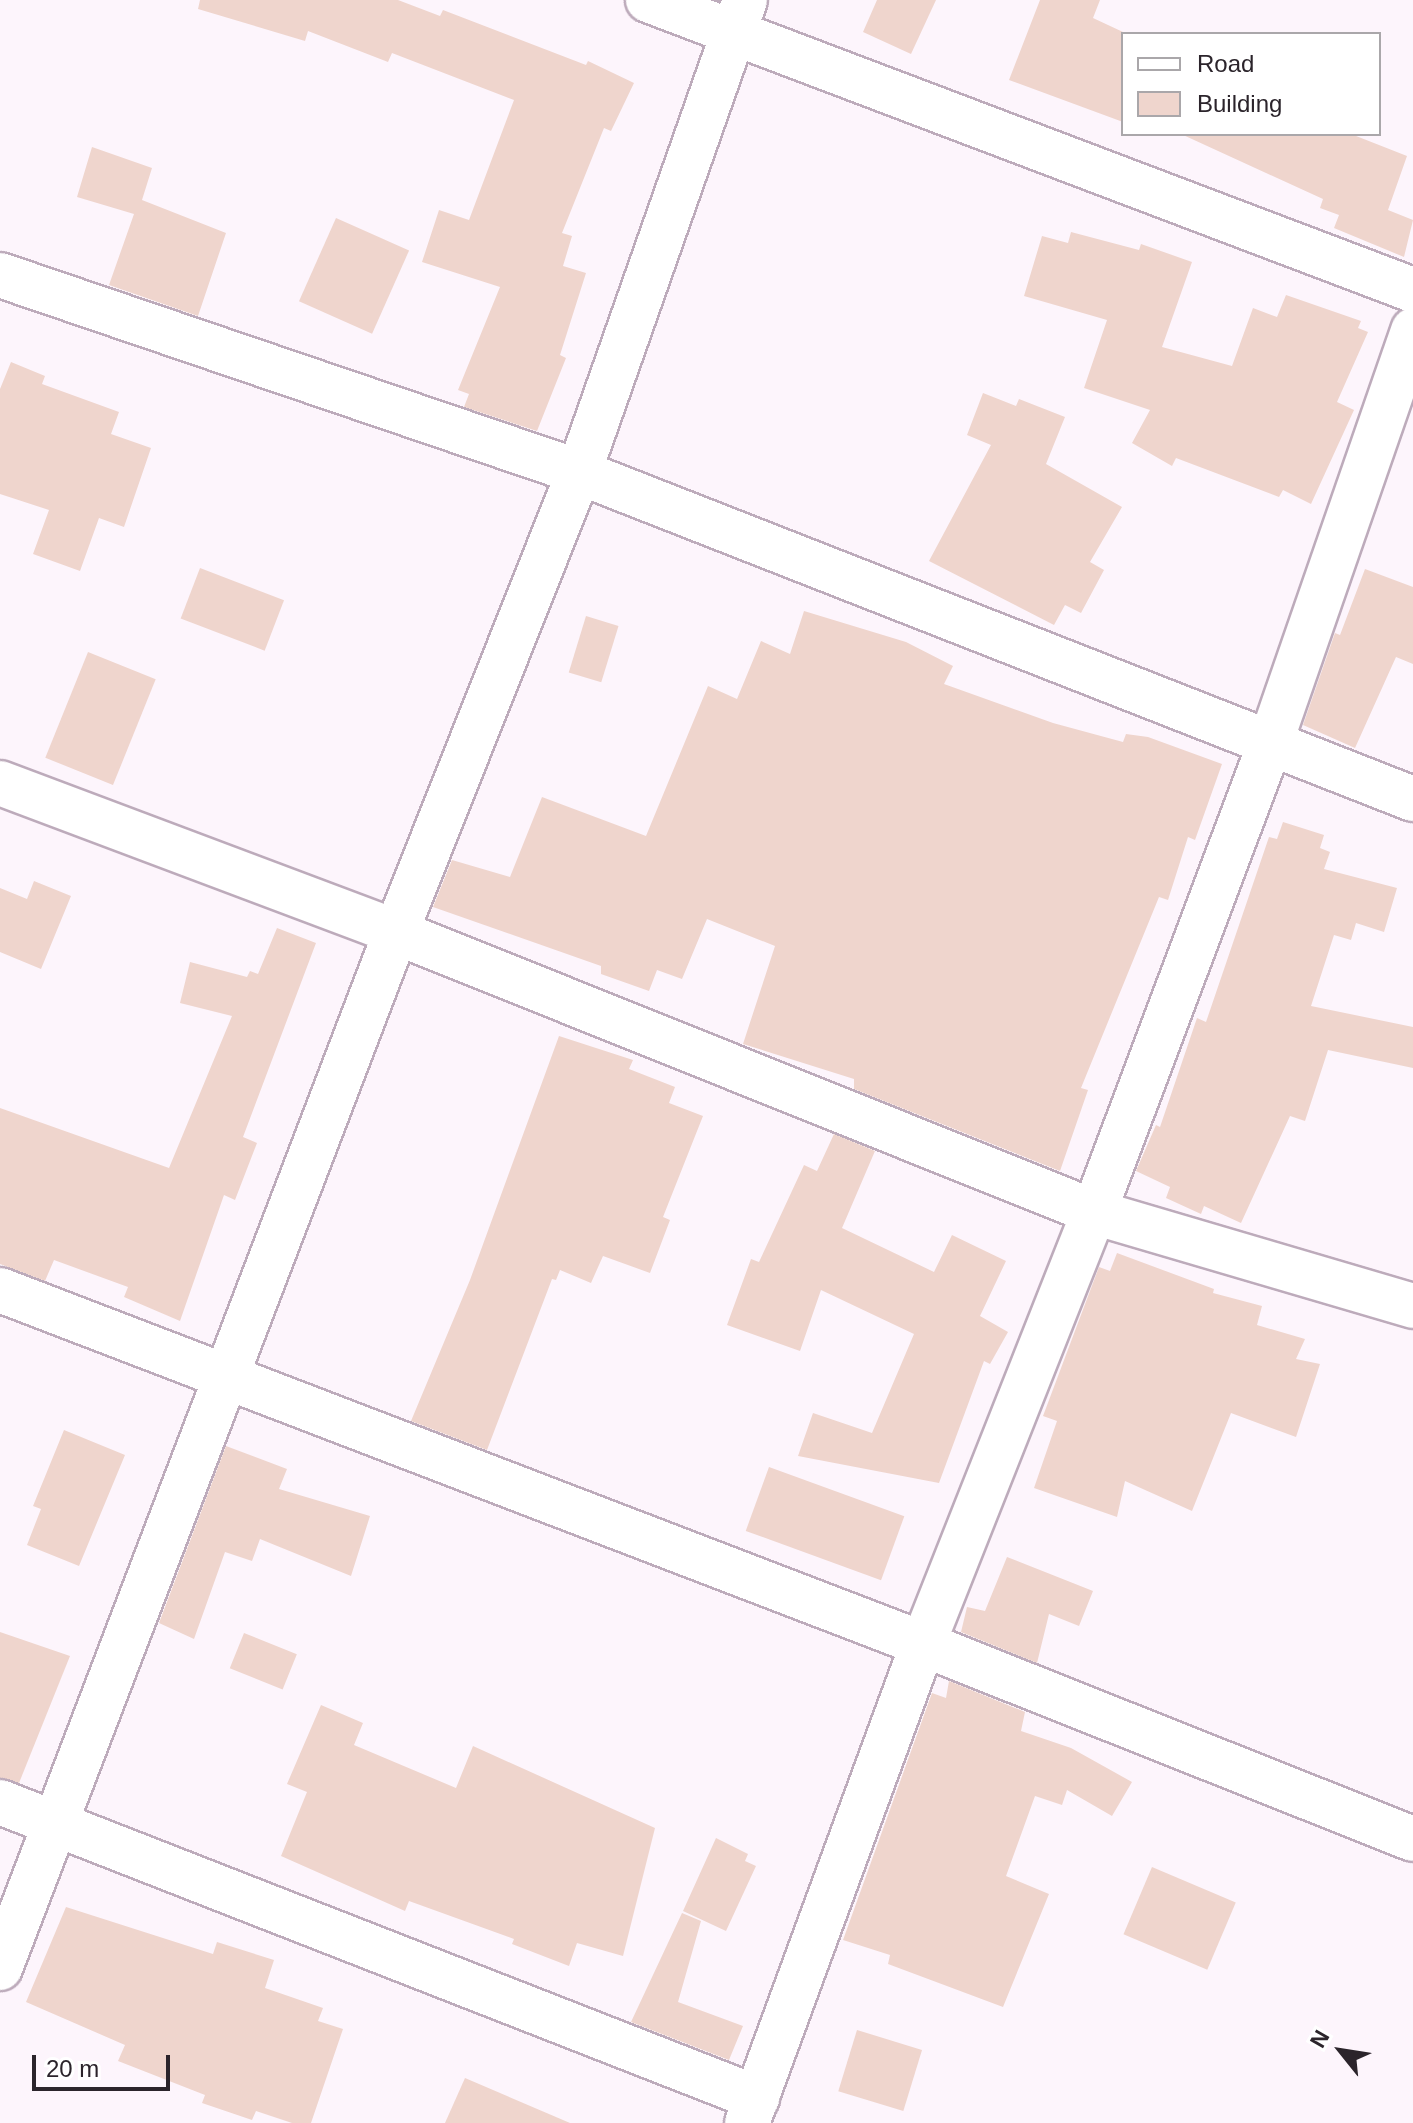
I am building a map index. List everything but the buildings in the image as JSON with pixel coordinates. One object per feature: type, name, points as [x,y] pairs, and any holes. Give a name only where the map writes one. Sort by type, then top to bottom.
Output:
[{"type":"street","points":[[648,0],[740,16],[1413,290]]},
{"type":"street","points":[[0,1968],[396,932],[579,472],[740,16]]},
{"type":"street","points":[[0,275],[579,472],[1413,799]]},
{"type":"street","points":[[0,1802],[752,2110],[923,1644],[1094,1212],[1271,741],[1413,330]]},
{"type":"street","points":[[0,783],[396,932],[1094,1212],[1413,1306]]},
{"type":"street","points":[[0,1290],[923,1644],[1413,1839]]}]
